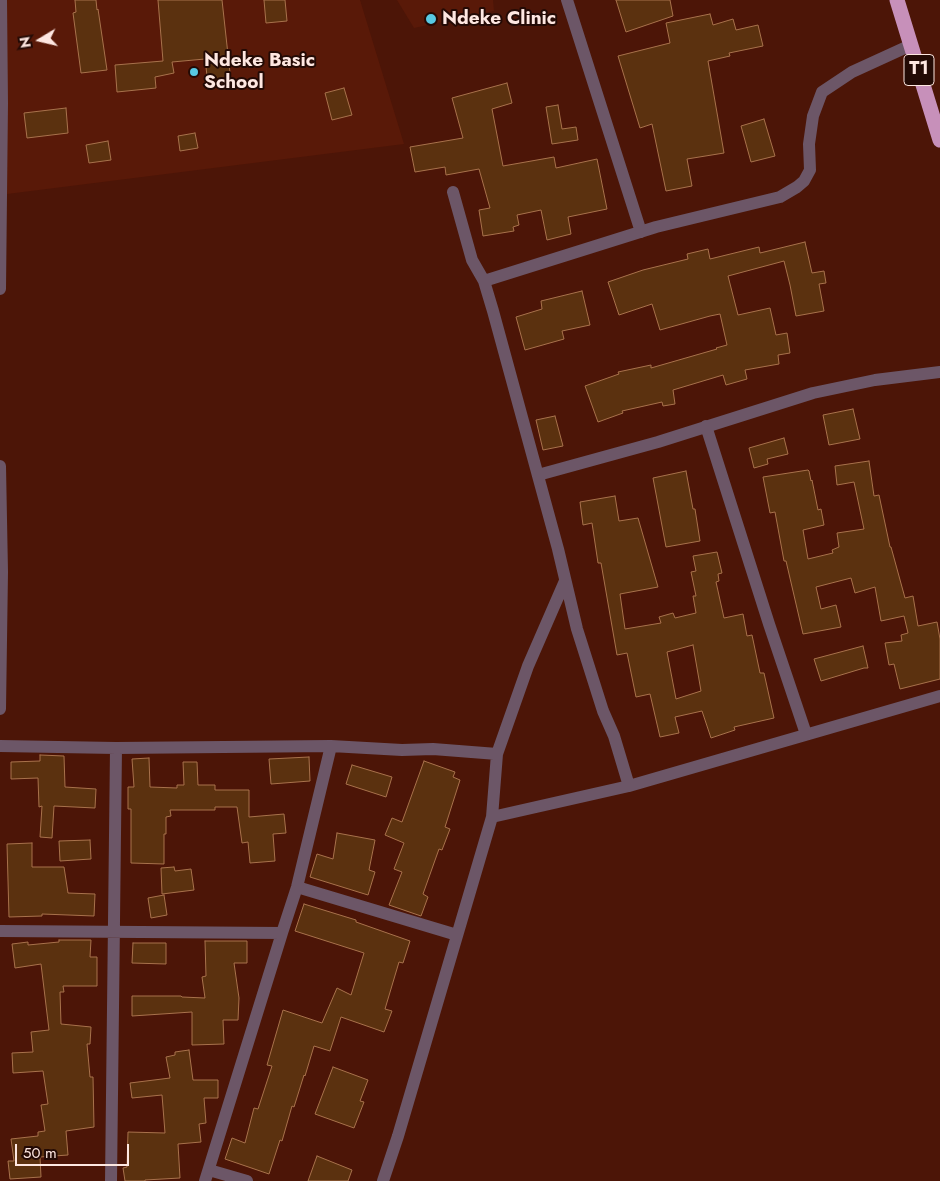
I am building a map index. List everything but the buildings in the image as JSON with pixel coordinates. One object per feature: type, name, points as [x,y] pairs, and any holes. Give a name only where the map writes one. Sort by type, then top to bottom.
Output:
[{"type":"highway","name":"T1","points":[[898,0],[940,140]]},
{"type":"street","points":[[0,289],[1,0]]},
{"type":"street","points":[[567,0],[641,232]]},
{"type":"street","points":[[484,281],[641,232],[780,196],[797,188],[804,182],[810,170],[809,144],[813,116],[822,92],[852,72],[911,44]]},
{"type":"street","points":[[453,192],[472,260],[484,281],[558,549],[580,638],[629,786]]},
{"type":"street","points":[[538,475],[658,442],[813,393],[875,380],[940,372]]},
{"type":"street","points":[[706,426],[806,734]]},
{"type":"street","points":[[0,466],[0,709]]},
{"type":"street","points":[[385,1180],[492,816],[497,754],[528,666],[565,581]]},
{"type":"street","points":[[492,816],[629,786],[940,696]]},
{"type":"street","points":[[0,746],[116,748],[331,746],[497,754]]},
{"type":"street","points":[[247,1181],[207,1176],[297,887],[331,746]]},
{"type":"street","points":[[112,1181],[116,748]]},
{"type":"street","points":[[297,887],[456,935]]},
{"type":"street","points":[[0,930],[282,934]]},
{"type":"shaded area","name":"Ndeke Basic School","points":[[6,0],[360,0],[404,144],[7,194]]},
{"type":"shaded area","name":"Ndeke Clinic","points":[[397,0],[493,0],[494,11],[414,28]]},
{"type":"place","name":"Ndeke Clinic","points":[[431,19]]},
{"type":"place","name":"Ndeke Basic School","points":[[194,72]]}]
